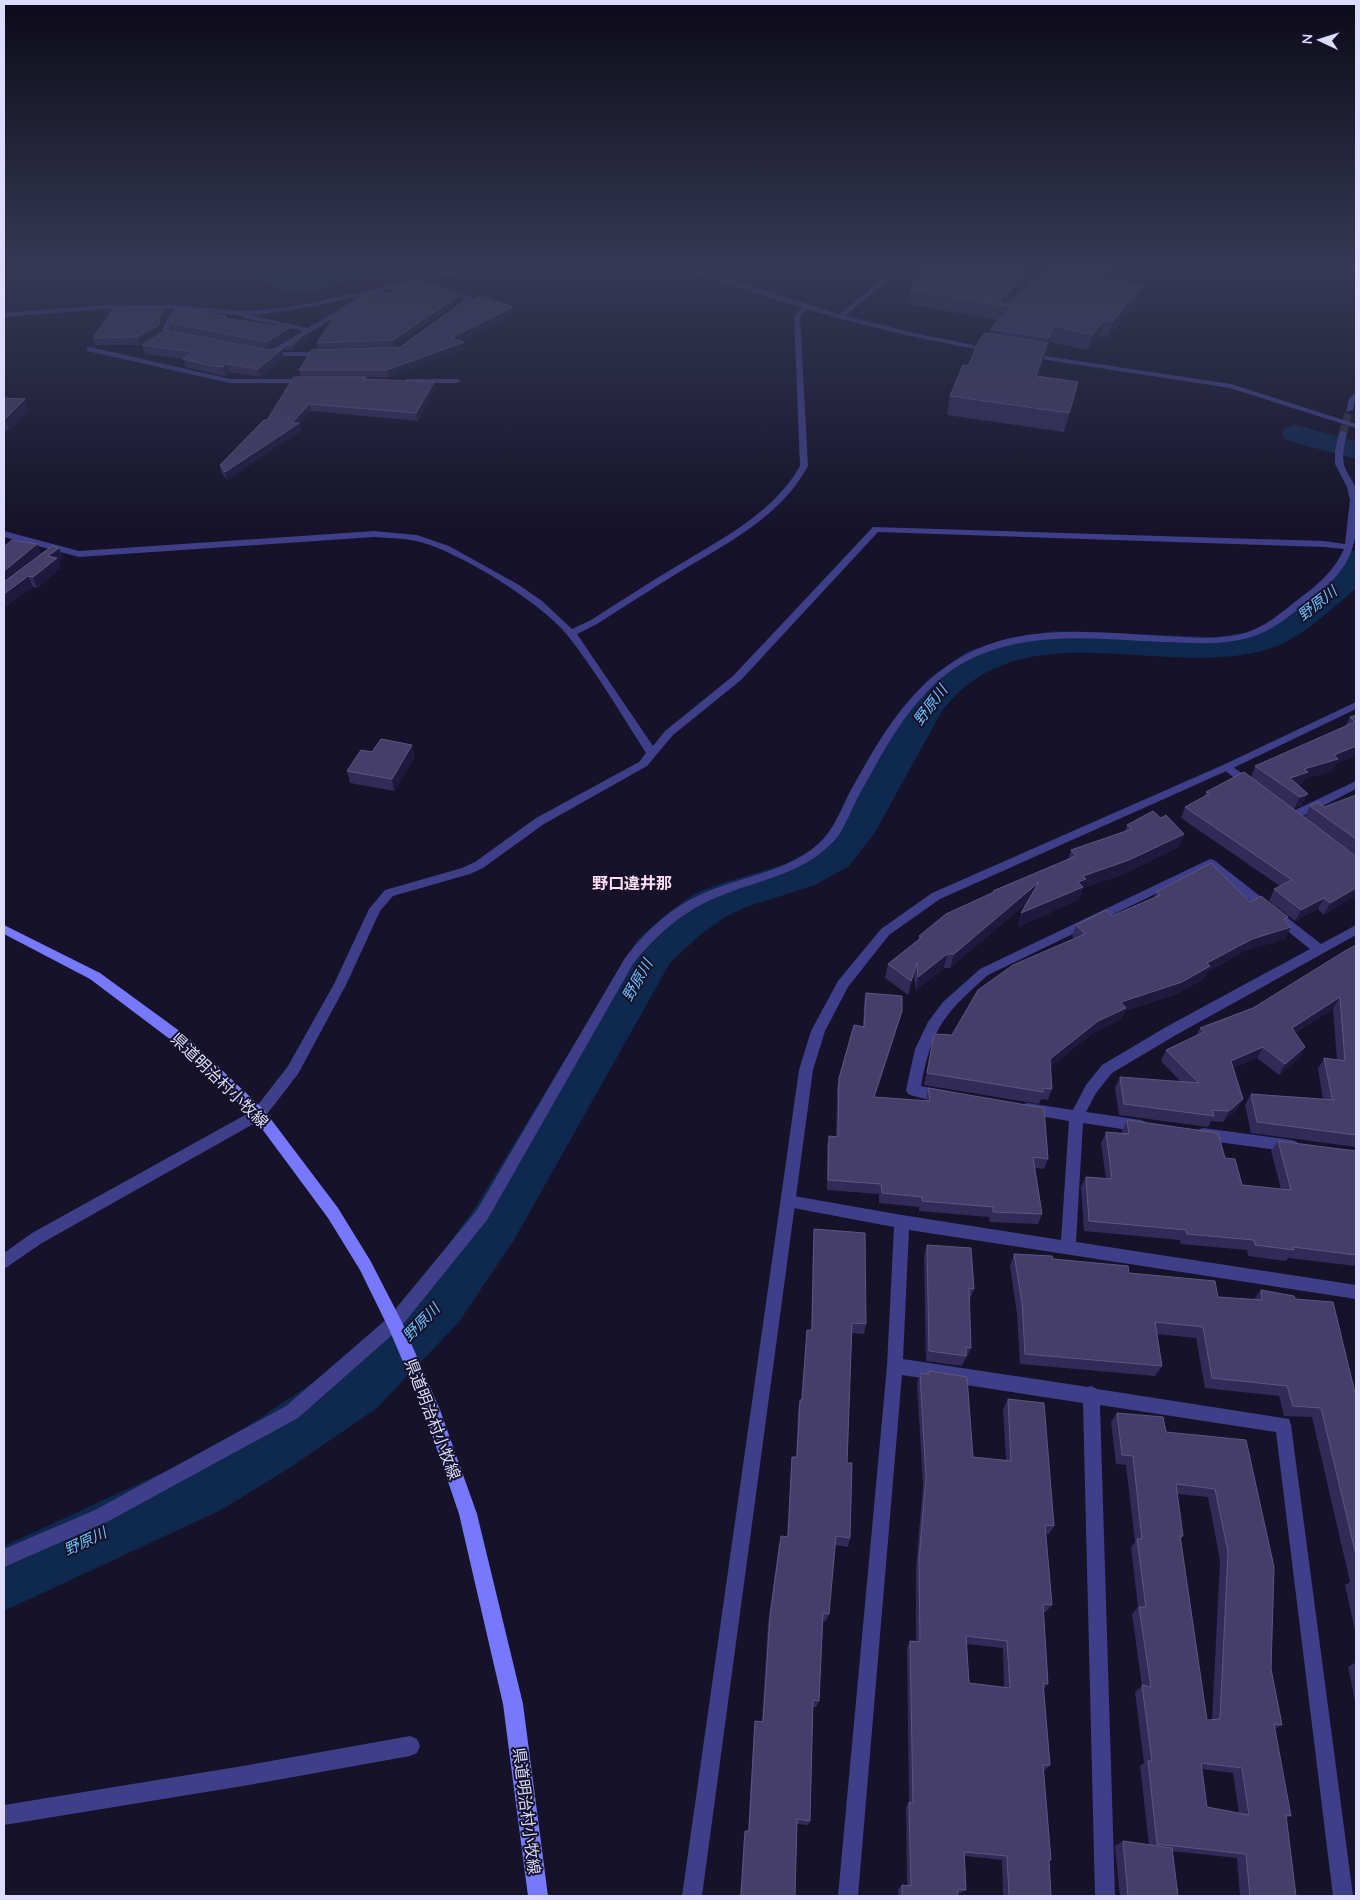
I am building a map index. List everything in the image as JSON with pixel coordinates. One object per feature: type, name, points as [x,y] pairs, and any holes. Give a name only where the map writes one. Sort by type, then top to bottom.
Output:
[{"type":"main road","name":"県道明治村小牧線","points":[[4,929],[95,976],[180,1039],[259,1114],[333,1213],[365,1265],[394,1324],[432,1410],[468,1514],[513,1704],[538,1896]]},
{"type":"street","points":[[116,355],[230,381],[317,381]]},
{"type":"street","points":[[127,357],[131,355]]},
{"type":"street","points":[[571,633],[594,622],[726,540],[774,503],[798,479],[804,466],[799,355]]},
{"type":"street","points":[[1027,355],[1231,386],[1277,399],[1356,426]]},
{"type":"street","points":[[403,381],[457,381]]},
{"type":"street","points":[[1349,410],[1356,396]]},
{"type":"street","points":[[4,1558],[101,1516],[292,1412],[394,1324],[482,1215],[629,961],[644,941],[663,923],[685,907],[716,892],[787,870],[815,854],[829,840],[904,711],[928,684],[949,667],[973,653],[993,645],[1041,636],[1066,635],[1198,640],[1229,639],[1250,635],[1269,627],[1320,589],[1338,571],[1349,547],[1354,496],[1339,464],[1343,433]]},
{"type":"street","points":[[4,1262],[36,1238],[259,1114],[293,1070],[340,985],[375,909],[389,893],[466,871],[479,865],[540,821],[643,764],[669,733],[737,678],[876,529],[1324,544],[1349,547]]},
{"type":"street","points":[[4,534],[12,535],[52,552],[79,554],[374,534],[417,538],[446,548],[516,587],[539,603],[571,633],[652,753]]},
{"type":"street","points":[[692,1896],[806,1070],[818,1031],[843,984],[884,932],[936,896],[1227,767],[1356,705]]},
{"type":"street","points":[[1227,767],[1264,795]]},
{"type":"street","points":[[1293,817],[1356,785]]},
{"type":"street","points":[[961,1098],[913,1090],[922,1048],[938,1016],[960,992],[984,972],[1210,862],[1320,950]]},
{"type":"street","points":[[1068,1246],[1076,1117],[1091,1089],[1106,1069],[1171,1031],[1356,930]]},
{"type":"street","points":[[1018,1108],[1153,1128]]},
{"type":"street","points":[[1192,1133],[1308,1149]]},
{"type":"street","points":[[788,1201],[902,1222],[1068,1246],[1356,1292]]},
{"type":"street","points":[[848,1896],[896,1366],[902,1222]]},
{"type":"street","points":[[896,1366],[1092,1394],[1283,1426],[1343,1896]]},
{"type":"street","points":[[1092,1394],[1105,1896]]},
{"type":"street","points":[[4,1815],[249,1775],[410,1746]]},
{"type":"building","points":[[189,355],[275,355],[258,369],[227,364],[223,367],[213,366],[183,359]]},
{"type":"building","points":[[309,355],[429,355],[387,370],[299,370]]},
{"type":"building","points":[[973,355],[1043,355],[1036,376],[1078,382],[1069,413],[950,396],[963,365],[968,366]]},
{"type":"building","points":[[294,377],[366,377],[362,379],[434,382],[416,413],[309,404],[292,423],[299,423],[225,472],[220,465],[264,420],[267,420]]},
{"type":"building","points":[[4,398],[25,399],[4,420]]},
{"type":"building","points":[[12,540],[37,544],[4,571],[4,547]]},
{"type":"building","points":[[52,546],[59,548],[48,556],[57,558],[33,577],[28,576],[4,594],[4,582]]},
{"type":"building","points":[[1356,715],[1356,746],[1334,755],[1338,759],[1304,769],[1308,772],[1290,778],[1308,794],[1300,797],[1255,766],[1355,722],[1350,717]]},
{"type":"building","points":[[381,739],[412,745],[392,779],[347,771],[361,750],[372,752]]},
{"type":"building","points":[[1244,772],[1356,856],[1356,888],[1330,903],[1324,898],[1301,910],[1274,889],[1292,880],[1185,807],[1209,794],[1206,792]]},
{"type":"building","points":[[1356,795],[1356,839],[1310,806],[1318,802],[1324,807]]},
{"type":"building","points":[[1153,811],[1161,818],[1166,815],[1184,834],[1129,860],[1083,876],[1086,879],[1078,882],[1083,887],[1021,913],[1039,882],[954,954],[947,954],[918,977],[917,963],[911,981],[888,964],[922,937],[919,936],[946,914],[993,891],[1076,856],[1071,850],[1132,829],[1127,825]]},
{"type":"building","points":[[1211,863],[1250,902],[1261,896],[1288,917],[1284,919],[1291,927],[1252,939],[1207,963],[1210,966],[1182,982],[1121,1002],[1126,1008],[1098,1021],[1050,1059],[1052,1089],[1043,1088],[1043,1092],[927,1073],[934,1034],[952,1035],[978,990],[1013,965],[1085,934],[1076,925],[1106,910],[1112,916],[1160,895],[1156,892]]},
{"type":"building","points":[[1356,945],[1356,1135],[1257,1122],[1251,1094],[1335,1100],[1332,1098],[1324,1058],[1345,1061],[1340,997],[1292,1028],[1305,1047],[1285,1064],[1263,1047],[1231,1061],[1243,1099],[1229,1111],[1212,1110],[1214,1116],[1124,1104],[1120,1077],[1199,1083],[1166,1050],[1204,1032],[1200,1028],[1253,1008]]},
{"type":"building","points":[[866,993],[902,996],[902,1011],[874,1097],[930,1101],[928,1088],[1044,1108],[1048,1159],[1033,1157],[1042,1214],[993,1212],[993,1207],[922,1201],[922,1197],[882,1193],[881,1184],[828,1180],[829,1136],[838,1137],[839,1078],[854,1025],[864,1027]]},
{"type":"building","points":[[1127,1120],[1218,1133],[1225,1158],[1235,1159],[1242,1185],[1291,1190],[1278,1141],[1356,1151],[1356,1255],[1293,1247],[1294,1250],[1255,1245],[1254,1240],[1187,1234],[1186,1230],[1089,1221],[1086,1177],[1112,1179],[1106,1132],[1129,1134]]},
{"type":"building","points":[[814,1229],[865,1233],[866,1324],[852,1323],[847,1463],[852,1463],[850,1538],[836,1536],[829,1614],[823,1613],[819,1701],[813,1700],[810,1821],[797,1819],[795,1896],[741,1896],[745,1831],[749,1831],[755,1721],[763,1722],[770,1616],[781,1536],[788,1537],[792,1457],[797,1457],[807,1330],[812,1330]]},
{"type":"building","points":[[927,1245],[971,1248],[974,1289],[969,1288],[971,1348],[966,1347],[966,1356],[929,1351]]},
{"type":"building","points":[[1014,1254],[1052,1256],[1053,1259],[1128,1266],[1129,1273],[1215,1281],[1218,1297],[1262,1300],[1261,1290],[1294,1296],[1295,1299],[1333,1302],[1356,1397],[1356,1555],[1321,1408],[1293,1406],[1287,1386],[1212,1378],[1203,1327],[1155,1322],[1162,1366],[1025,1354],[1022,1303]]},
{"type":"building","points":[[929,1371],[967,1377],[973,1457],[1011,1461],[1008,1399],[1044,1403],[1054,1526],[1045,1525],[1052,1605],[1043,1604],[1048,1684],[1043,1683],[1050,1765],[1043,1765],[1051,1860],[1049,1860],[1051,1896],[1009,1896],[1007,1856],[964,1852],[966,1890],[958,1889],[958,1896],[902,1896],[902,1885],[911,1886],[909,1802],[913,1803],[910,1641],[920,1642],[919,1560],[926,1477],[920,1373],[929,1374]],"holes":[[[966,1636],[1007,1641],[1010,1688],[969,1683]]]},
{"type":"building","points":[[1117,1413],[1163,1417],[1166,1432],[1246,1440],[1274,1567],[1271,1669],[1282,1725],[1274,1724],[1291,1816],[1286,1815],[1296,1896],[1250,1896],[1246,1854],[1157,1844],[1148,1761],[1152,1761],[1142,1685],[1151,1687],[1139,1607],[1146,1607],[1137,1539],[1142,1539],[1133,1456],[1122,1455]],"holes":[[[1176,1484],[1215,1489],[1228,1552],[1220,1719],[1207,1720],[1180,1536],[1183,1536]],[[1201,1763],[1242,1768],[1249,1815],[1207,1807]]]},
{"type":"building","points":[[1123,1841],[1172,1848],[1178,1896],[1128,1896]]},
{"type":"waterway","name":"野原川","points":[[1295,434],[1356,450]]},
{"type":"waterway","name":"野原川","points":[[4,1579],[199,1488],[270,1446],[356,1388],[439,1304],[495,1223],[654,951],[684,923],[718,901],[800,875],[814,869],[834,856],[853,834],[925,707],[940,688],[981,659],[1026,646],[1056,642],[1214,648],[1258,641],[1279,632],[1349,578],[1356,560]]},
{"type":"tunnel","points":[[1343,433],[1349,410]]},
{"type":"district","name":"野口違井那","points":[[632,883]]}]
